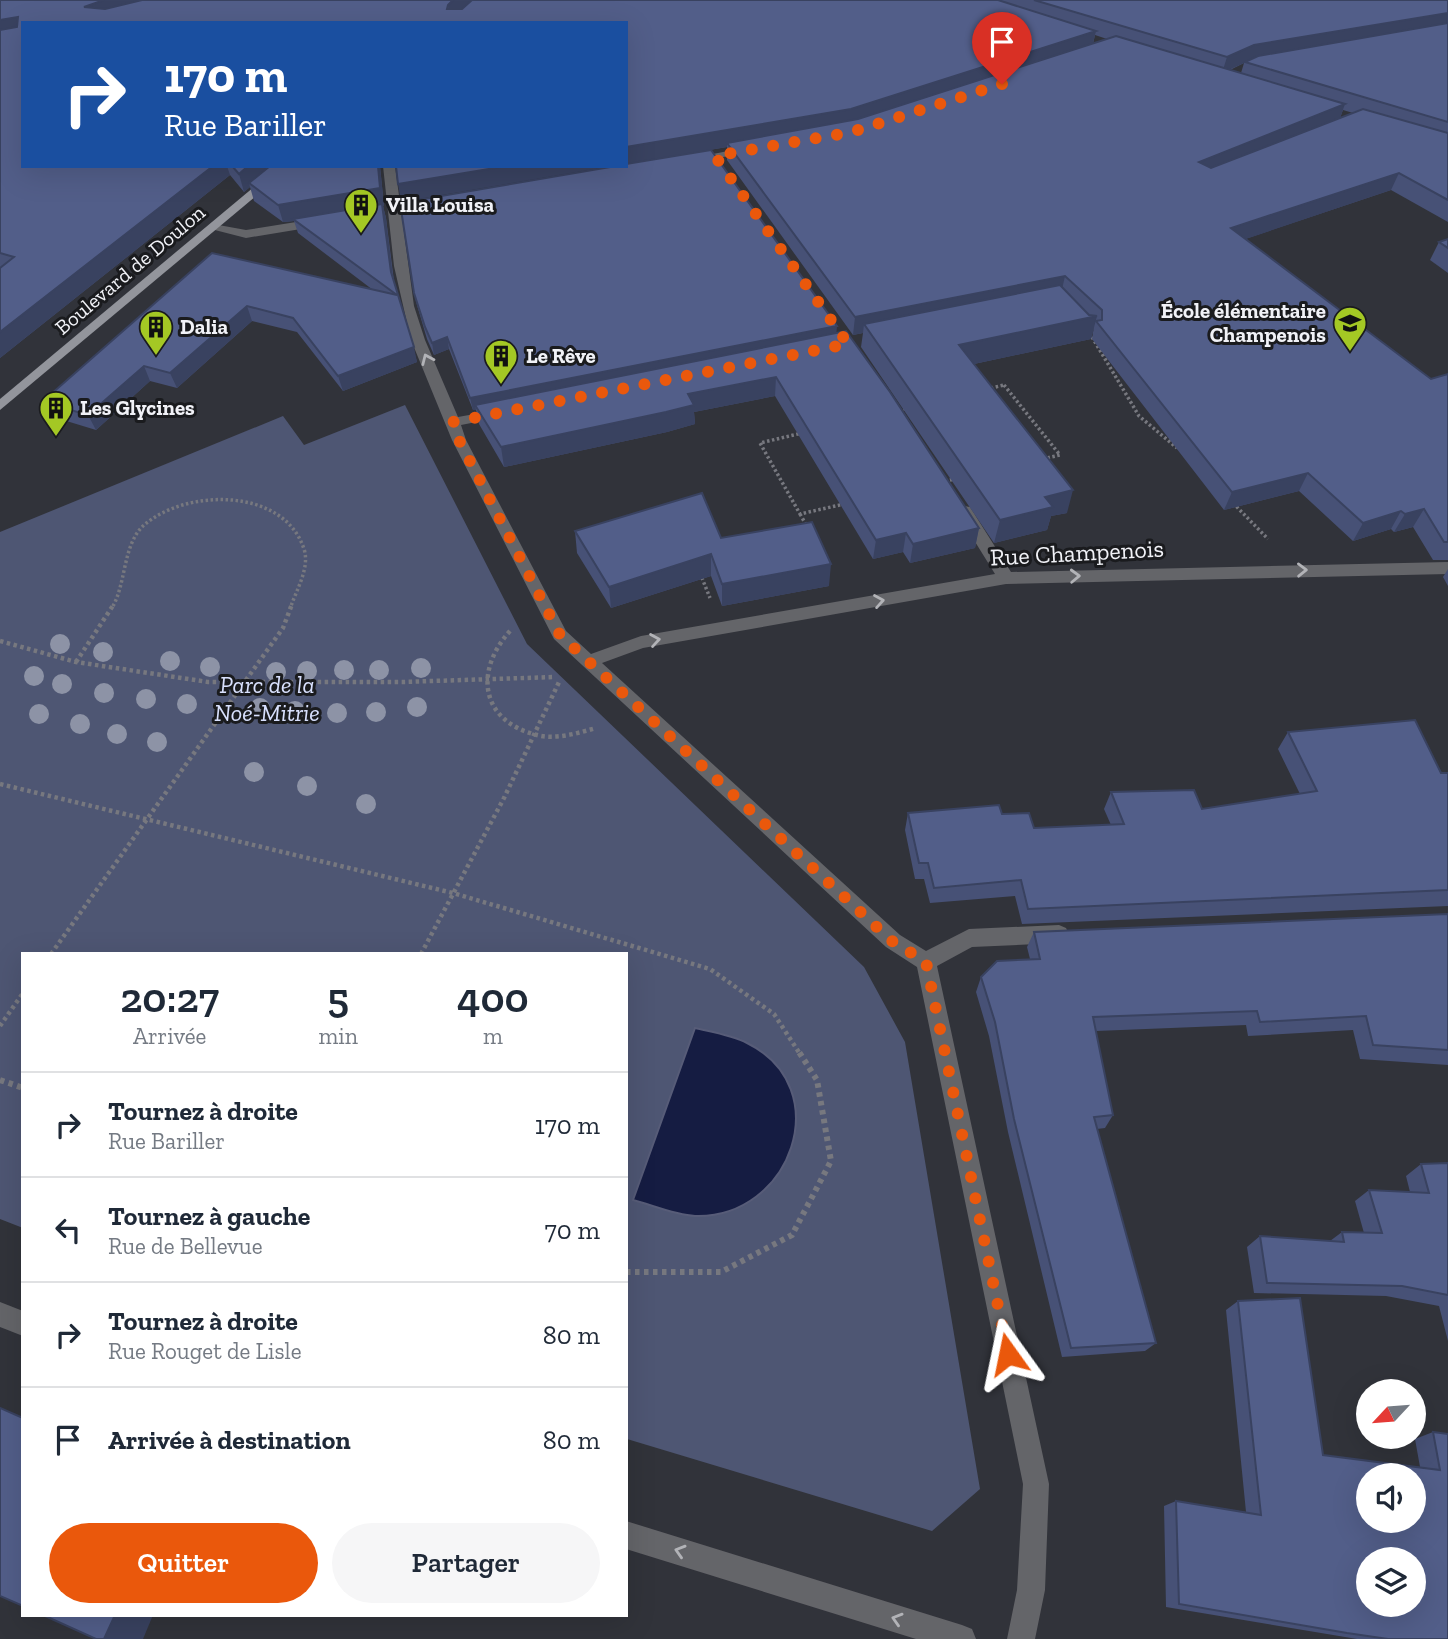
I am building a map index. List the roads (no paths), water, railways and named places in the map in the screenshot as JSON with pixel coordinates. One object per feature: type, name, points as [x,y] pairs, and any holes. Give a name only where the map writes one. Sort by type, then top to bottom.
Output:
[{"type":"main road","name":"Boulevard de Doulon","points":[[0,406],[284,168]]},
{"type":"street","points":[[675,162],[719,161],[770,146]]},
{"type":"street","points":[[388,168],[412,322],[459,440],[560,635],[892,941],[926,962],[1036,1484],[1031,1590],[1021,1639]]},
{"type":"street","points":[[213,228],[259,233],[340,219]]},
{"type":"street","points":[[453,422],[522,409]]},
{"type":"street","points":[[952,492],[1006,578]]},
{"type":"street","name":"Rue Champenois","points":[[590,660],[641,642],[1006,578],[1448,568]]},
{"type":"street","points":[[926,962],[969,938],[1079,933]]},
{"type":"street","points":[[0,1314],[21,1323]]},
{"type":"street","points":[[628,1536],[962,1639]]},
{"type":"place","name":"Villa Louisa","points":[[361,235]]},
{"type":"place","name":"École élémentaire Champenois","points":[[1350,353]]},
{"type":"place","name":"Dalia","points":[[156,357]]},
{"type":"place","name":"Le Rêve","points":[[501,386]]},
{"type":"place","name":"Les Glycines","points":[[56,438]]},
{"type":"park label","name":"Parc de la Noé-Mitrie","points":[[267,699]]}]
